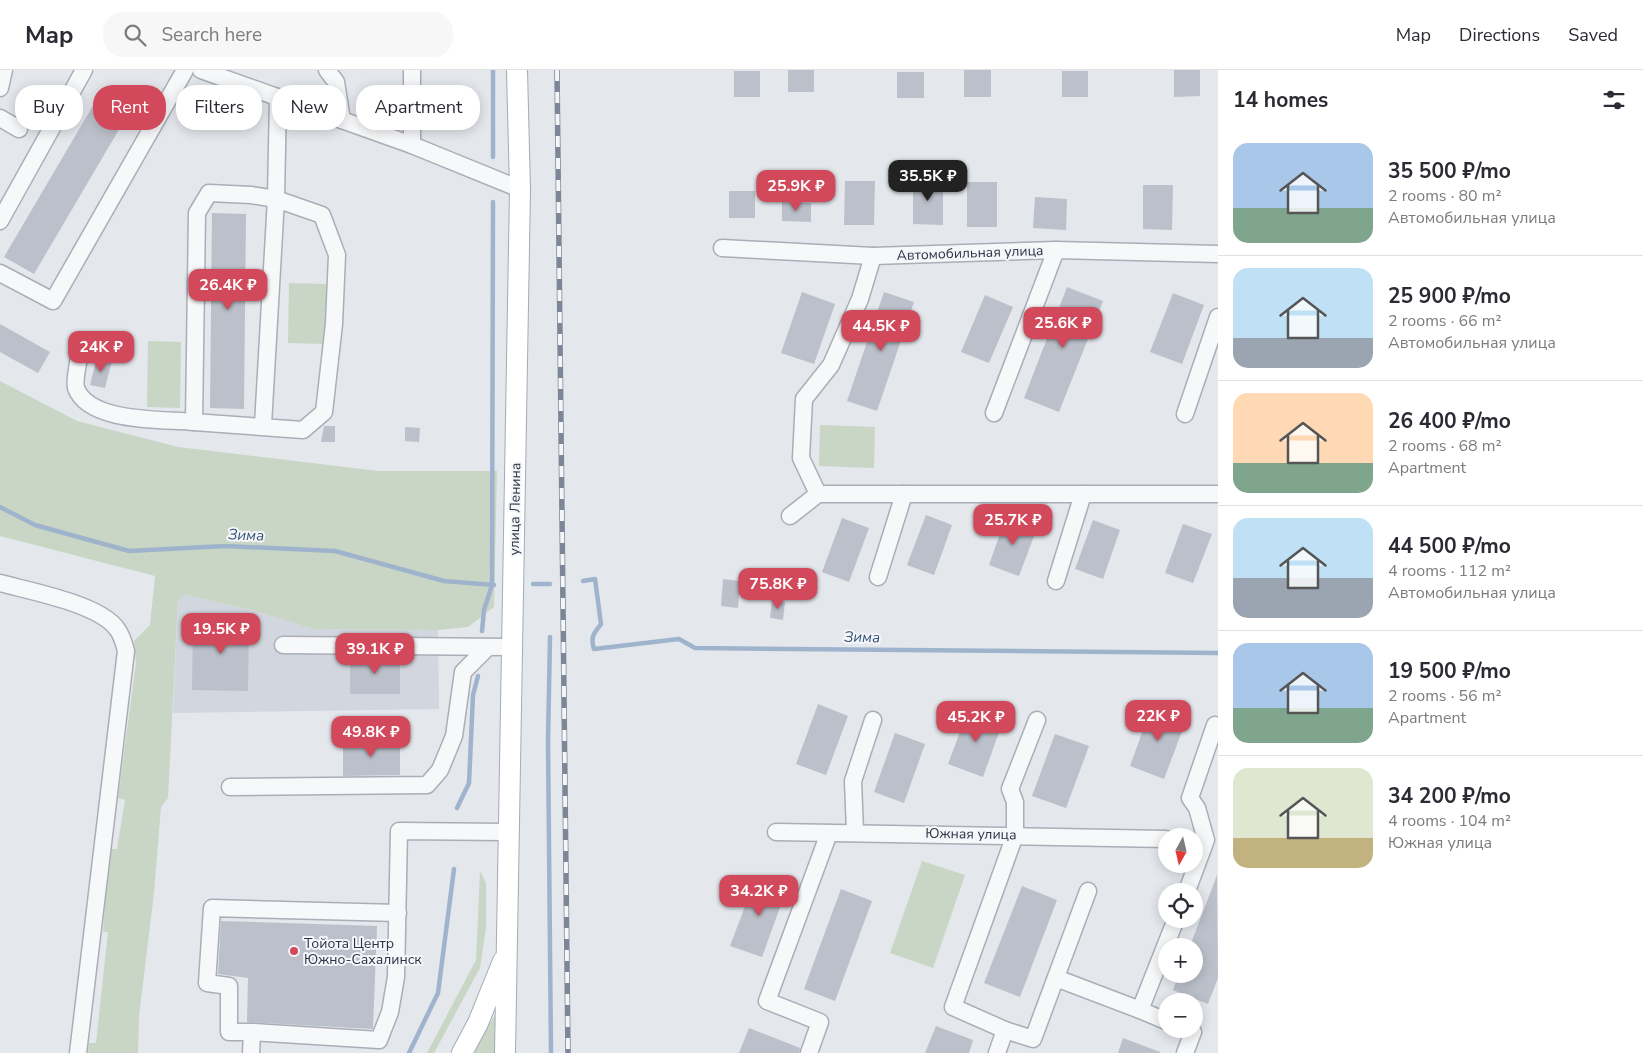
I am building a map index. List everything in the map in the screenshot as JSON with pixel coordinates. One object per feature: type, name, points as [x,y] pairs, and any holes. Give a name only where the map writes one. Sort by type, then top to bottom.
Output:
[{"type":"main road","name":"улица Ленина","points":[[505,1053],[509,948],[507,832],[513,647],[520,189],[518,70]]},
{"type":"main road","name":"улица Ленина","points":[[462,1053],[478,1024],[509,948]]},
{"type":"street","points":[[0,88],[4,70]]},
{"type":"street","points":[[0,221],[84,70]]},
{"type":"street","points":[[0,273],[53,301],[185,70]]},
{"type":"street","points":[[201,70],[272,95]]},
{"type":"street","points":[[327,70],[336,85]]},
{"type":"street","points":[[412,70],[412,146]]},
{"type":"street","points":[[0,118],[15,127]]},
{"type":"street","points":[[346,121],[520,189]]},
{"type":"street","points":[[263,425],[276,199],[277,130]]},
{"type":"street","points":[[79,357],[76,387],[86,404],[105,413],[194,422],[263,425],[303,430],[324,412],[334,324],[336,255],[322,216],[276,199],[251,194],[209,193],[197,213],[194,422]]},
{"type":"street","name":"Автомобильная улица","points":[[722,248],[873,256],[1056,250],[1218,254]]},
{"type":"street","points":[[994,413],[1056,250]]},
{"type":"street","points":[[818,494],[801,458],[804,399],[831,365],[860,299],[873,256]]},
{"type":"street","points":[[1184,414],[1218,317]]},
{"type":"street","points":[[790,516],[818,494],[1218,494]]},
{"type":"street","points":[[878,577],[904,494]]},
{"type":"street","points":[[1056,581],[1082,494]]},
{"type":"street","points":[[0,583],[75,603],[108,620],[117,628],[126,651],[78,1053]]},
{"type":"street","points":[[283,646],[513,647]]},
{"type":"street","points":[[230,787],[427,784],[440,770],[454,736],[463,672],[488,646]]},
{"type":"street","points":[[855,832],[853,781],[873,720]]},
{"type":"street","points":[[1037,720],[1010,789],[1015,802],[1016,835],[953,1006],[1005,1030],[1033,1039],[1088,891]]},
{"type":"street","points":[[1189,883],[1206,840],[1197,808],[1190,798],[1215,725]]},
{"type":"street","points":[[398,913],[212,908],[208,983],[229,986],[229,1032],[379,1040],[390,1012],[396,977],[398,913],[399,831],[507,832]]},
{"type":"street","name":"Южная улица","points":[[776,832],[1158,839]]},
{"type":"street","points":[[809,1053],[820,1022],[767,1001],[829,833]]},
{"type":"street","points":[[1140,1010],[1172,928]]},
{"type":"street","points":[[1056,978],[1158,1018]]},
{"type":"street","points":[[997,1053],[1005,1030]]},
{"type":"street","points":[[251,1053],[252,1032]]},
{"type":"street","points":[[1185,1053],[1191,1038]]},
{"type":"shaded area","points":[[185,595],[252,610],[313,629],[438,630],[439,709],[173,713],[178,601]]},
{"type":"green space","points":[[289,283],[326,284],[325,344],[288,343]]},
{"type":"green space","points":[[148,341],[181,342],[180,408],[147,407]]},
{"type":"green space","points":[[0,381],[77,421],[178,447],[378,471],[497,471],[494,607],[468,627],[438,630],[313,629],[252,610],[185,595],[178,601],[168,798],[161,807],[154,893],[139,1016],[138,1053],[88,1053],[89,1043],[96,1043],[108,932],[103,932],[109,849],[117,849],[125,800],[118,798],[136,663],[134,641],[150,625],[155,576],[0,536]]},
{"type":"green space","points":[[820,425],[875,427],[874,468],[819,466]]},
{"type":"green space","points":[[922,861],[965,875],[933,968],[890,953]]},
{"type":"green space","points":[[480,871],[486,883],[486,928],[480,968],[434,1053],[427,1053],[476,960]]},
{"type":"green space","points":[[496,1013],[499,1015],[496,1053],[472,1053]]},
{"type":"building","points":[[788,70],[814,70],[814,92],[788,92]]},
{"type":"building","points":[[964,70],[991,70],[991,97],[964,97]]},
{"type":"building","points":[[1174,70],[1200,70],[1200,96],[1174,97]]},
{"type":"building","points":[[734,71],[760,71],[760,97],[734,97]]},
{"type":"building","points":[[1062,71],[1088,71],[1088,97],[1062,97]]},
{"type":"building","points":[[897,72],[924,72],[924,98],[897,98]]},
{"type":"building","points":[[93,106],[93,130],[119,130],[34,274],[4,257],[79,130],[83,130],[83,123]]},
{"type":"building","points":[[913,180],[943,180],[943,225],[913,224]]},
{"type":"building","points":[[845,181],[875,181],[874,225],[844,225]]},
{"type":"building","points":[[967,182],[997,182],[997,227],[967,227]]},
{"type":"building","points":[[1143,185],[1173,185],[1172,230],[1143,229]]},
{"type":"building","points":[[729,191],[755,191],[755,218],[729,218]]},
{"type":"building","points":[[1035,197],[1067,199],[1066,230],[1033,228]]},
{"type":"building","points":[[782,202],[811,203],[811,222],[782,221]]},
{"type":"building","points":[[212,213],[246,214],[244,409],[210,408]]},
{"type":"building","points":[[1067,287],[1103,301],[1059,412],[1024,398]]},
{"type":"building","points":[[802,292],[835,304],[814,364],[781,353]]},
{"type":"building","points":[[884,292],[914,302],[877,411],[847,401]]},
{"type":"building","points":[[1173,293],[1204,305],[1182,364],[1150,352]]},
{"type":"building","points":[[985,295],[1013,307],[989,363],[961,352]]},
{"type":"building","points":[[0,324],[50,352],[38,373],[0,352]]},
{"type":"building","points":[[97,357],[112,361],[105,388],[90,385]]},
{"type":"building","points":[[324,426],[335,426],[335,442],[321,442]]},
{"type":"building","points":[[405,427],[420,428],[419,442],[405,441]]},
{"type":"building","points":[[926,515],[952,525],[934,575],[907,565]]},
{"type":"building","points":[[1006,517],[1037,528],[1019,576],[989,565]]},
{"type":"building","points":[[842,518],[869,528],[849,582],[822,572]]},
{"type":"building","points":[[1093,520],[1120,530],[1103,579],[1075,569]]},
{"type":"building","points":[[1183,524],[1212,534],[1193,583],[1165,573]]},
{"type":"building","points":[[723,579],[740,581],[738,608],[721,606]]},
{"type":"building","points":[[772,600],[785,602],[783,620],[770,618]]},
{"type":"building","points":[[193,619],[249,620],[248,691],[192,690]]},
{"type":"building","points":[[350,657],[400,657],[400,694],[350,694]]},
{"type":"building","points":[[818,704],[848,716],[826,775],[796,764]]},
{"type":"building","points":[[1152,705],[1187,718],[1164,779],[1130,766]]},
{"type":"building","points":[[969,708],[1003,721],[983,777],[948,764]]},
{"type":"building","points":[[895,733],[925,744],[904,803],[874,792]]},
{"type":"building","points":[[1055,734],[1089,746],[1066,808],[1032,796]]},
{"type":"building","points":[[343,741],[400,742],[400,775],[343,776]]},
{"type":"building","points":[[1217,875],[1218,978],[1208,1004],[1203,1002],[1203,993],[1180,993],[1173,990],[1176,983],[1203,983],[1203,938],[1193,938],[1197,928],[1203,928],[1203,912]]},
{"type":"building","points":[[756,877],[787,888],[762,957],[730,946]]},
{"type":"building","points":[[1022,886],[1057,900],[1020,997],[984,983]]},
{"type":"building","points":[[841,889],[872,901],[835,1001],[804,989]]},
{"type":"building","name":"Тойота Центр Южно-Сахалинск","points":[[221,921],[377,926],[373,1029],[247,1022],[248,978],[218,974]]},
{"type":"building","points":[[936,1026],[973,1040],[969,1053],[925,1053]]},
{"type":"building","points":[[749,1028],[800,1048],[799,1053],[739,1053]]},
{"type":"building","points":[[1123,1038],[1160,1052],[1160,1053],[1118,1053]]},
{"type":"waterway","points":[[493,70],[493,157]]},
{"type":"waterway","points":[[482,631],[484,610],[492,585],[493,202]]},
{"type":"waterway","name":"Зима","points":[[0,507],[35,525],[129,551],[225,546],[335,551],[444,581],[494,585]]},
{"type":"waterway","name":"Зима","points":[[583,581],[595,579],[601,624],[593,635],[594,649],[679,639],[695,648],[1218,653]]},
{"type":"waterway","name":"Зима","points":[[533,584],[550,584]]},
{"type":"waterway","points":[[550,637],[548,741],[551,1053]]},
{"type":"waterway","points":[[457,808],[469,783],[473,695],[478,676]]},
{"type":"waterway","points":[[409,1053],[438,993],[454,869]]},
{"type":"railway","points":[[557,70],[568,1053]]},
{"type":"place","name":"Тойота Центр Южно-Сахалинск","points":[[294,951]]}]
